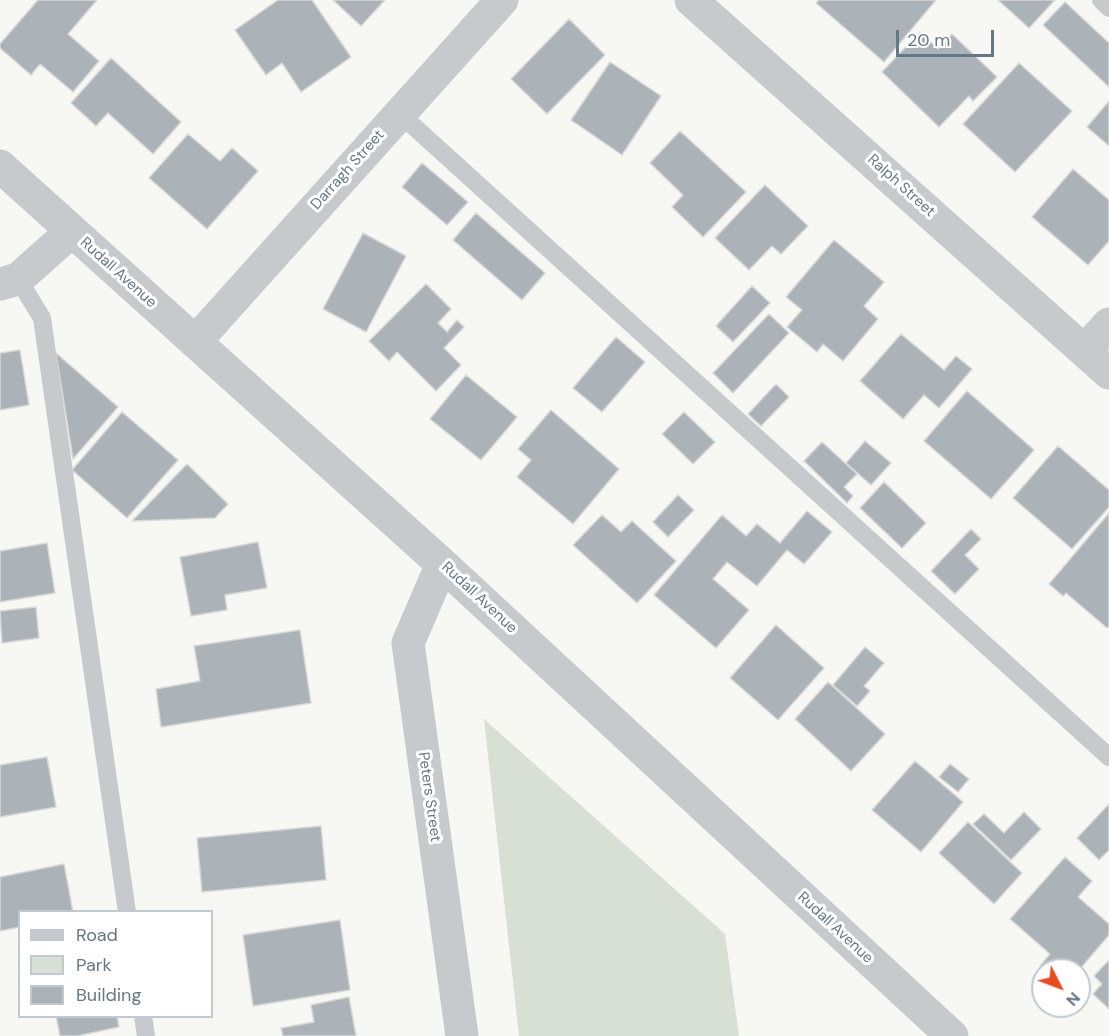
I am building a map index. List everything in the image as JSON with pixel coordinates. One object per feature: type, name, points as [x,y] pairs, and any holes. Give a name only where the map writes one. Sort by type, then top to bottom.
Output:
[{"type":"street","name":"Darragh Street","points":[[195,342],[502,0]]},
{"type":"street","name":"Ralph Street","points":[[691,0],[1109,373]]},
{"type":"street","name":"Rudall Avenue","points":[[0,166],[442,564],[952,1036]]},
{"type":"street","points":[[9,282],[72,231]]},
{"type":"street","points":[[1085,350],[1109,324]]},
{"type":"street","name":"Peters Street","points":[[442,564],[408,643],[462,1036]]},
{"type":"lane","points":[[1101,0],[1109,8]]},
{"type":"lane","points":[[399,113],[1109,757]]},
{"type":"lane","points":[[9,282],[42,318],[127,910]]},
{"type":"lane","points":[[144,1018],[147,1036]]},
{"type":"green space","points":[[484,719],[725,934],[739,1036],[519,1036]]},
{"type":"building","points":[[38,0],[97,0],[68,34],[99,61],[73,92],[40,64],[31,75],[0,48],[0,44]]},
{"type":"building","points":[[278,0],[312,0],[351,57],[301,92],[282,63],[266,75],[235,30]]},
{"type":"building","points":[[333,0],[385,0],[361,26]]},
{"type":"building","points":[[819,0],[936,0],[884,62],[816,3]]},
{"type":"building","points":[[998,0],[1055,0],[1029,28]]},
{"type":"building","points":[[1065,2],[1109,43],[1109,87],[1043,25]]},
{"type":"building","points":[[569,19],[605,55],[547,114],[511,79]]},
{"type":"building","points":[[920,32],[938,49],[952,34],[997,77],[973,101],[969,96],[939,127],[882,72]]},
{"type":"building","points":[[111,58],[181,122],[153,154],[108,113],[96,126],[71,103]]},
{"type":"building","points":[[610,62],[661,96],[622,155],[571,120]]},
{"type":"building","points":[[1019,63],[1072,111],[1015,172],[963,124]]},
{"type":"building","points":[[1109,101],[1109,146],[1087,127]]},
{"type":"building","points":[[680,131],[746,192],[703,237],[672,207],[683,195],[650,163]]},
{"type":"building","points":[[188,134],[220,161],[232,148],[258,171],[207,229],[149,178]]},
{"type":"building","points":[[422,163],[468,202],[447,225],[402,187]]},
{"type":"building","points":[[1073,169],[1109,200],[1109,241],[1088,265],[1032,217]]},
{"type":"building","points":[[765,185],[808,226],[781,254],[772,246],[749,270],[715,238]]},
{"type":"building","points":[[476,213],[545,273],[522,300],[453,240]]},
{"type":"building","points":[[363,233],[406,256],[366,332],[323,309]]},
{"type":"building","points":[[834,240],[884,282],[864,306],[878,319],[843,361],[823,344],[817,352],[787,327],[802,310],[786,297]]},
{"type":"building","points":[[426,284],[451,309],[438,323],[447,332],[457,320],[464,327],[444,348],[461,365],[436,391],[397,352],[389,361],[369,341]]},
{"type":"building","points":[[752,286],[770,303],[733,342],[716,326]]},
{"type":"building","points":[[769,314],[789,333],[733,393],[713,373]]},
{"type":"building","points":[[901,334],[944,370],[956,356],[972,369],[939,408],[924,395],[903,419],[860,381]]},
{"type":"building","points":[[616,337],[645,362],[602,412],[573,388]]},
{"type":"building","points":[[20,350],[29,405],[0,410],[0,353]]},
{"type":"building","points":[[56,353],[118,407],[73,459]]},
{"type":"building","points":[[466,375],[517,417],[481,460],[430,419]]},
{"type":"building","points":[[776,384],[789,397],[761,426],[748,414]]},
{"type":"building","points":[[967,391],[1034,450],[991,499],[924,441]]},
{"type":"building","points":[[551,410],[619,469],[573,524],[517,477],[531,460],[518,449]]},
{"type":"building","points":[[122,412],[178,460],[127,518],[72,470]]},
{"type":"building","points":[[684,412],[715,442],[693,464],[662,434]]},
{"type":"building","points":[[865,441],[891,463],[871,485],[846,463]]},
{"type":"building","points":[[822,442],[857,474],[844,487],[853,496],[847,503],[804,461]]},
{"type":"building","points":[[1058,446],[1109,490],[1109,507],[1072,549],[1013,498]]},
{"type":"building","points":[[187,464],[228,504],[215,518],[132,521]]},
{"type":"building","points":[[884,482],[926,523],[902,548],[860,508]]},
{"type":"building","points":[[678,495],[694,510],[668,537],[653,522]]},
{"type":"building","points":[[807,511],[832,532],[804,564],[787,550],[757,586],[727,562],[713,579],[749,610],[716,648],[654,595],[722,515],[746,536],[757,524],[780,543]]},
{"type":"building","points":[[1109,513],[1109,626],[1107,628],[1066,593],[1063,596],[1049,584]]},
{"type":"building","points":[[602,515],[621,532],[632,521],[676,561],[637,603],[573,545]]},
{"type":"building","points":[[971,529],[981,539],[965,555],[979,569],[955,594],[931,571]]},
{"type":"building","points":[[258,542],[267,588],[225,595],[227,610],[191,616],[180,557]]},
{"type":"building","points":[[47,543],[55,593],[0,602],[0,551]]},
{"type":"building","points":[[36,607],[39,638],[2,643],[0,611]]},
{"type":"building","points":[[776,625],[824,668],[778,720],[730,678]]},
{"type":"building","points":[[300,630],[311,703],[161,727],[156,689],[200,681],[194,646]]},
{"type":"building","points":[[865,647],[884,663],[864,686],[870,691],[857,706],[833,685]]},
{"type":"building","points":[[828,682],[885,734],[851,771],[795,719]]},
{"type":"building","points":[[47,757],[56,807],[0,817],[0,765]]},
{"type":"building","points":[[915,761],[963,802],[921,852],[872,810]]},
{"type":"building","points":[[950,764],[969,779],[958,792],[939,777]]},
{"type":"building","points":[[1109,804],[1109,850],[1099,860],[1077,838]]},
{"type":"building","points":[[1024,812],[1041,829],[1011,860],[973,824],[984,814],[1004,833]]},
{"type":"building","points":[[968,822],[1022,873],[994,904],[939,853]]},
{"type":"building","points":[[321,826],[326,880],[202,892],[197,838]]},
{"type":"building","points":[[1065,857],[1092,881],[1078,897],[1109,924],[1109,935],[1089,958],[1047,958],[1050,954],[1010,919]]},
{"type":"building","points":[[64,864],[73,910],[18,910],[18,927],[0,931],[0,877]]},
{"type":"building","points":[[340,920],[350,990],[253,1006],[243,935]]},
{"type":"building","points":[[1109,960],[1109,1009],[1093,994],[1102,984],[1094,976]]},
{"type":"building","points":[[349,997],[356,1036],[283,1036],[281,1028],[314,1022],[311,1005]]},
{"type":"building","points":[[56,1018],[117,1018],[119,1027],[77,1036],[60,1036]]}]
